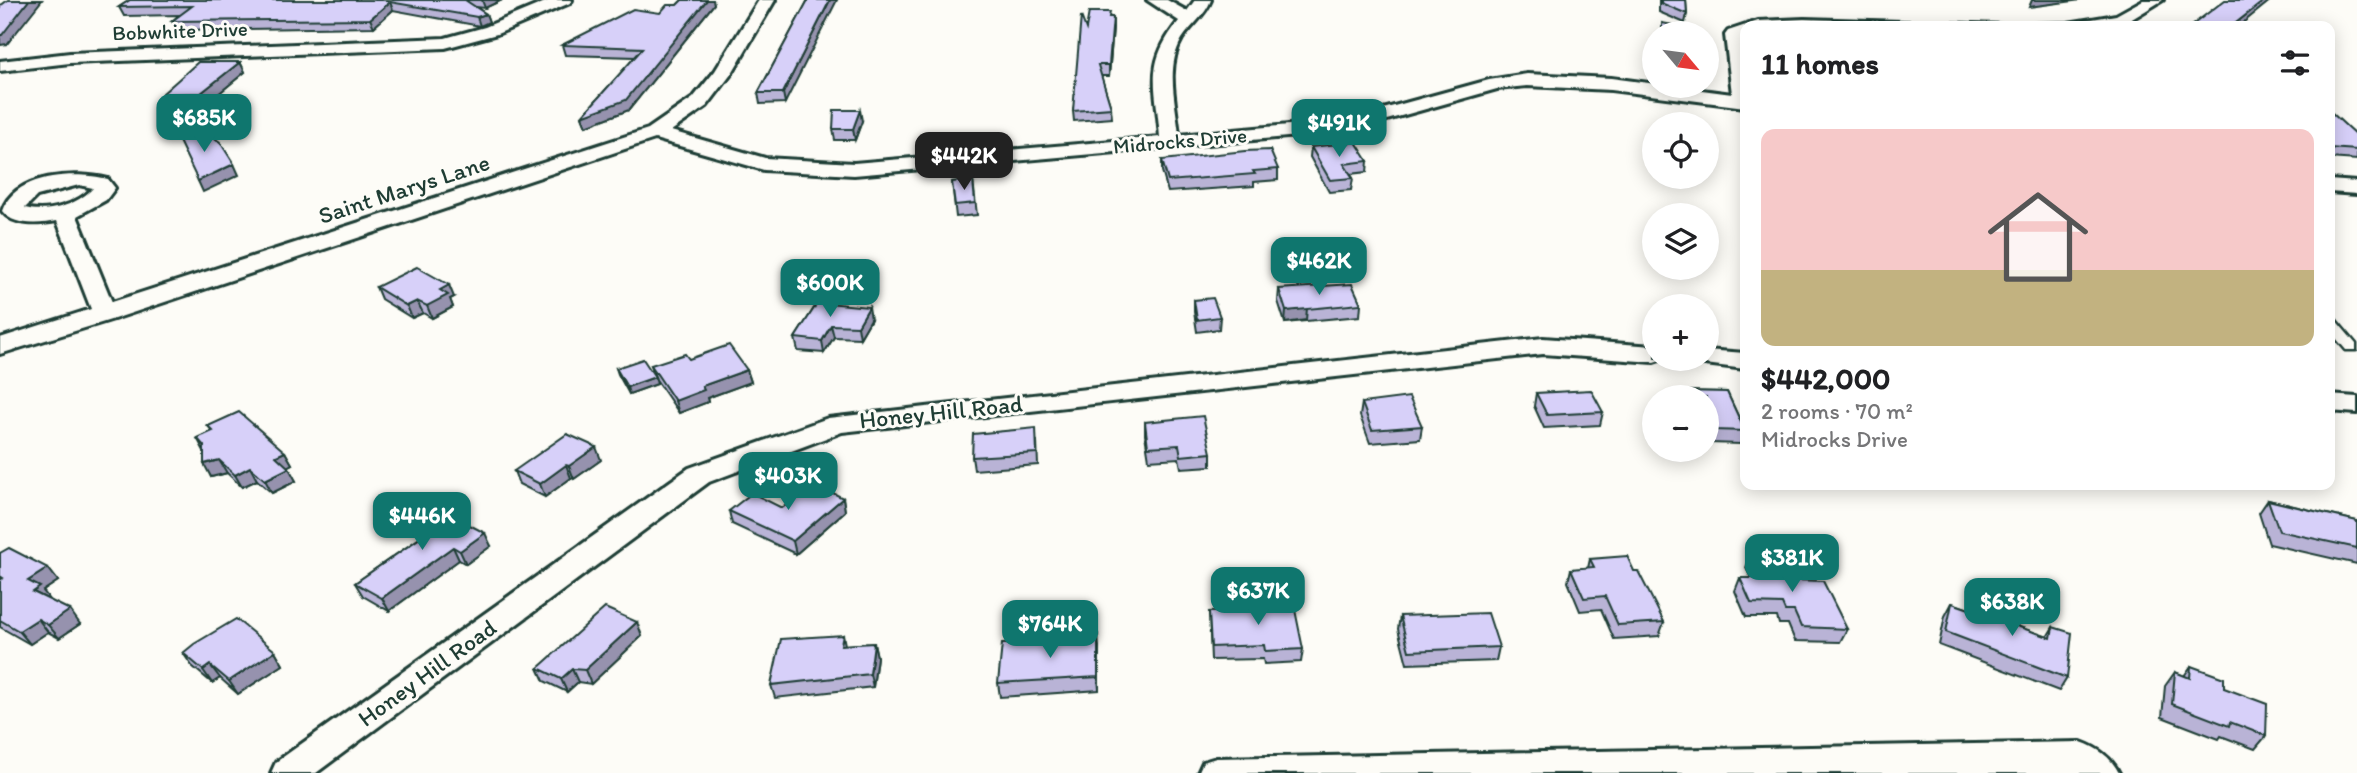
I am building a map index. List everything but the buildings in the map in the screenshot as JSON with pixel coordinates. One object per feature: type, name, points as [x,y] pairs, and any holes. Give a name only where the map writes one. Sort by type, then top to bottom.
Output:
[{"type":"street","name":"Bobwhite Drive","points":[[0,66],[70,58],[445,43],[481,36],[564,0]]},
{"type":"street","name":"Saint Marys Lane","points":[[0,346],[655,133],[699,102],[723,73],[767,0]]},
{"type":"street","points":[[1155,0],[1188,19]]},
{"type":"street","points":[[1170,141],[1163,65],[1172,40],[1188,19],[1201,8],[1203,0]]},
{"type":"street","points":[[2097,21],[2146,10],[2155,0]]},
{"type":"street","points":[[1748,21],[1775,14],[1836,14],[2003,21]]},
{"type":"street","points":[[1740,26],[1734,35],[1740,78]]},
{"type":"street","name":"Midrocks Drive","points":[[655,133],[764,164],[854,169],[1344,126],[1496,84],[1527,80],[1611,84],[1740,100]]},
{"type":"street","points":[[2335,186],[2357,188]]},
{"type":"street","points":[[65,212],[105,314]]},
{"type":"street","name":"Honey Hill Road","points":[[289,773],[699,475],[838,424],[1543,346],[1642,353]]},
{"type":"street","points":[[1719,359],[1740,361]]},
{"type":"street","points":[[2335,403],[2357,405]]},
{"type":"street","points":[[1216,773],[2081,757],[2101,773]]},
{"type":"lane","points":[[2335,328],[2351,347]]}]
